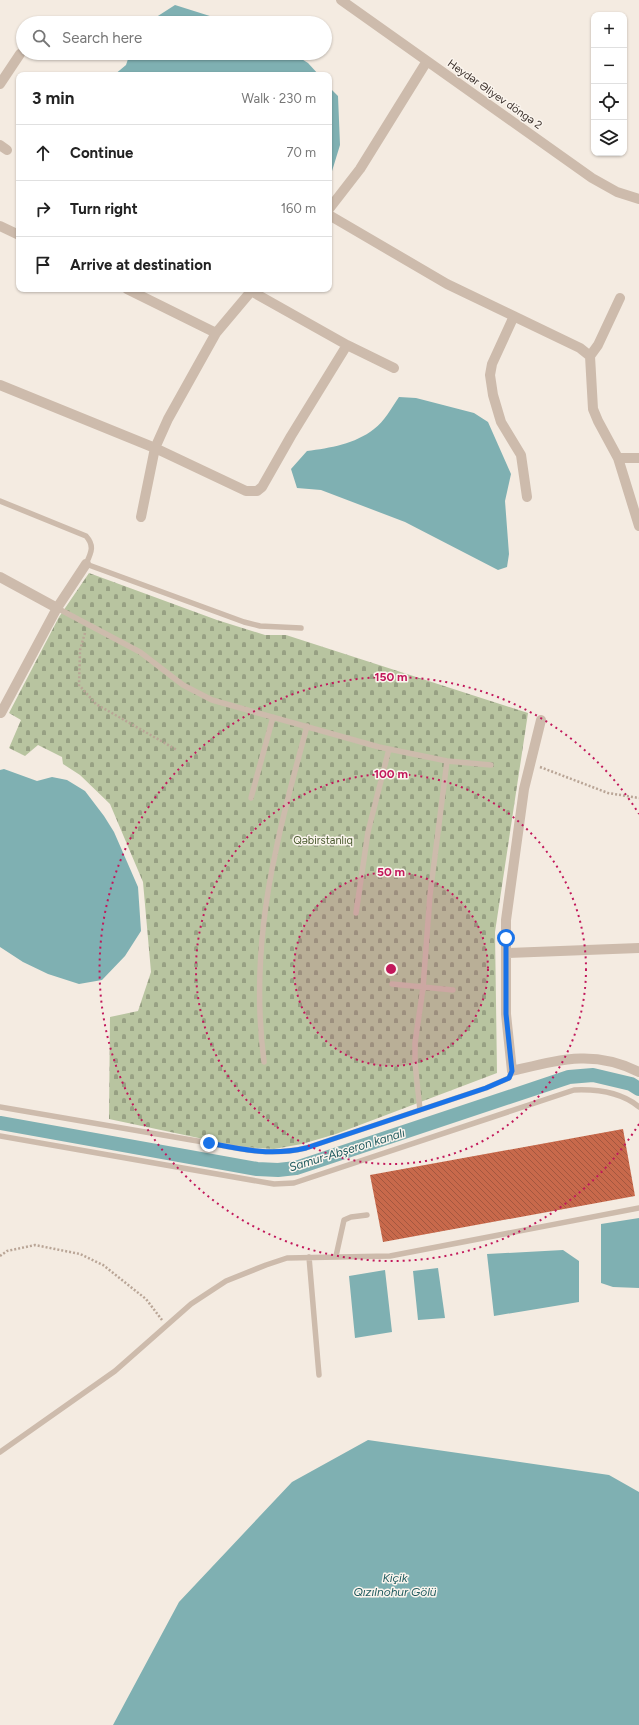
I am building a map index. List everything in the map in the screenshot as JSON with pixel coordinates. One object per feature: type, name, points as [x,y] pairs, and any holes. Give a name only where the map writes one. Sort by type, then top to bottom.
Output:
[{"type":"street","name":"Heydər Əliyev döngə 2","points":[[341,0],[592,178],[617,192],[639,199]]},
{"type":"street","points":[[0,84],[16,60]]},
{"type":"street","points":[[332,205],[360,169],[426,61]]},
{"type":"street","points":[[332,218],[447,284],[580,348],[590,356]]},
{"type":"street","points":[[0,226],[16,234]]},
{"type":"street","points":[[133,292],[216,333]]},
{"type":"street","points":[[141,517],[155,448],[168,419],[216,333],[250,292]]},
{"type":"street","points":[[255,292],[347,345],[394,368]]},
{"type":"street","points":[[620,298],[598,345],[590,356],[593,409],[618,458],[639,526]]},
{"type":"street","points":[[514,316],[492,364],[490,375],[501,422],[521,455],[527,497]]},
{"type":"street","points":[[0,385],[155,448],[246,491],[257,491],[262,488],[280,453],[347,345]]},
{"type":"street","points":[[618,458],[639,458]]},
{"type":"street","points":[[1,713],[58,608],[86,564]]},
{"type":"street","points":[[0,577],[58,608]]},
{"type":"street","points":[[540,720],[524,789],[506,920],[506,1014],[512,1071],[579,1057],[601,1059],[626,1065],[639,1072]]},
{"type":"street","points":[[506,953],[639,948]]},
{"type":"lane","points":[[0,501],[86,536],[91,542],[92,551],[86,564],[244,622],[260,626],[301,628]]},
{"type":"lane","points":[[58,608],[140,652],[183,685],[212,700],[389,749],[447,761],[491,765]]},
{"type":"lane","points":[[251,798],[273,717]]},
{"type":"lane","points":[[264,1062],[259,1012],[263,938],[276,850],[307,726]]},
{"type":"lane","points":[[356,913],[368,832],[389,749]]},
{"type":"lane","points":[[420,1110],[415,1063],[415,1043],[423,988],[430,895],[447,761]]},
{"type":"lane","points":[[392,984],[453,990]]},
{"type":"lane","points":[[0,1107],[261,1153],[287,1153],[501,1083],[509,1078],[512,1071]]},
{"type":"lane","points":[[0,1136],[268,1183],[281,1184],[294,1183],[574,1090],[591,1089],[605,1091],[621,1097],[639,1107]]},
{"type":"lane","points":[[0,1452],[115,1371],[191,1304],[226,1281],[287,1258],[390,1256],[639,1208]]},
{"type":"lane","points":[[336,1256],[344,1220],[350,1217],[367,1215]]},
{"type":"lane","points":[[309,1257],[319,1375]]},
{"type":"path","points":[[88,625],[80,650],[79,685],[96,704],[177,750]]},
{"type":"path","points":[[530,763],[608,793],[639,798]]},
{"type":"path","points":[[0,1256],[6,1251],[35,1245],[80,1254],[103,1265],[146,1299],[166,1325]]},
{"type":"green space","name":"Qəbirstanlıq","points":[[89,573],[217,620],[265,635],[286,635],[528,713],[495,932],[497,1073],[336,1134],[302,1144],[274,1149],[241,1147],[109,1119],[110,1017],[138,1011],[151,972],[143,882],[110,804],[80,775],[63,764],[62,757],[38,745],[25,756],[9,748],[21,720],[9,713],[59,617]]},
{"type":"water","points":[[175,5],[210,16],[158,16]]},
{"type":"water","points":[[128,60],[303,60],[316,72],[118,72],[126,65]]},
{"type":"water","points":[[332,90],[338,96],[340,145],[332,171]]},
{"type":"water","points":[[399,397],[416,398],[474,413],[488,422],[511,474],[505,501],[509,554],[507,567],[498,570],[405,522],[321,490],[297,488],[291,469],[307,451],[351,442],[367,434],[374,429],[388,414]]},
{"type":"water","points":[[4,769],[37,781],[52,777],[67,780],[85,791],[114,832],[138,887],[141,931],[125,956],[102,980],[79,984],[48,974],[23,962],[0,947],[0,770]]},
{"type":"water","points":[[639,1218],[639,1288],[613,1287],[601,1283],[601,1224]]},
{"type":"water","points":[[563,1250],[579,1261],[579,1302],[494,1316],[487,1254]]},
{"type":"water","points":[[438,1268],[445,1318],[418,1320],[413,1271]]},
{"type":"water","points":[[385,1270],[392,1332],[355,1338],[349,1276]]},
{"type":"water","name":"Kiçik Qızılnohur Gölü","points":[[368,1440],[609,1475],[639,1492],[639,1725],[113,1725],[179,1602],[292,1482]]},
{"type":"building","points":[[623,1129],[635,1196],[383,1242],[370,1175]]},
{"type":"waterway","name":"Samur-Abşeron kanalı","points":[[0,1123],[257,1169],[278,1170],[296,1168],[569,1077],[593,1075],[631,1084],[639,1089]]},
{"type":"route","points":[[209,1143],[261,1153],[287,1153],[501,1083],[509,1078],[512,1071],[506,1014],[506,938]]}]
